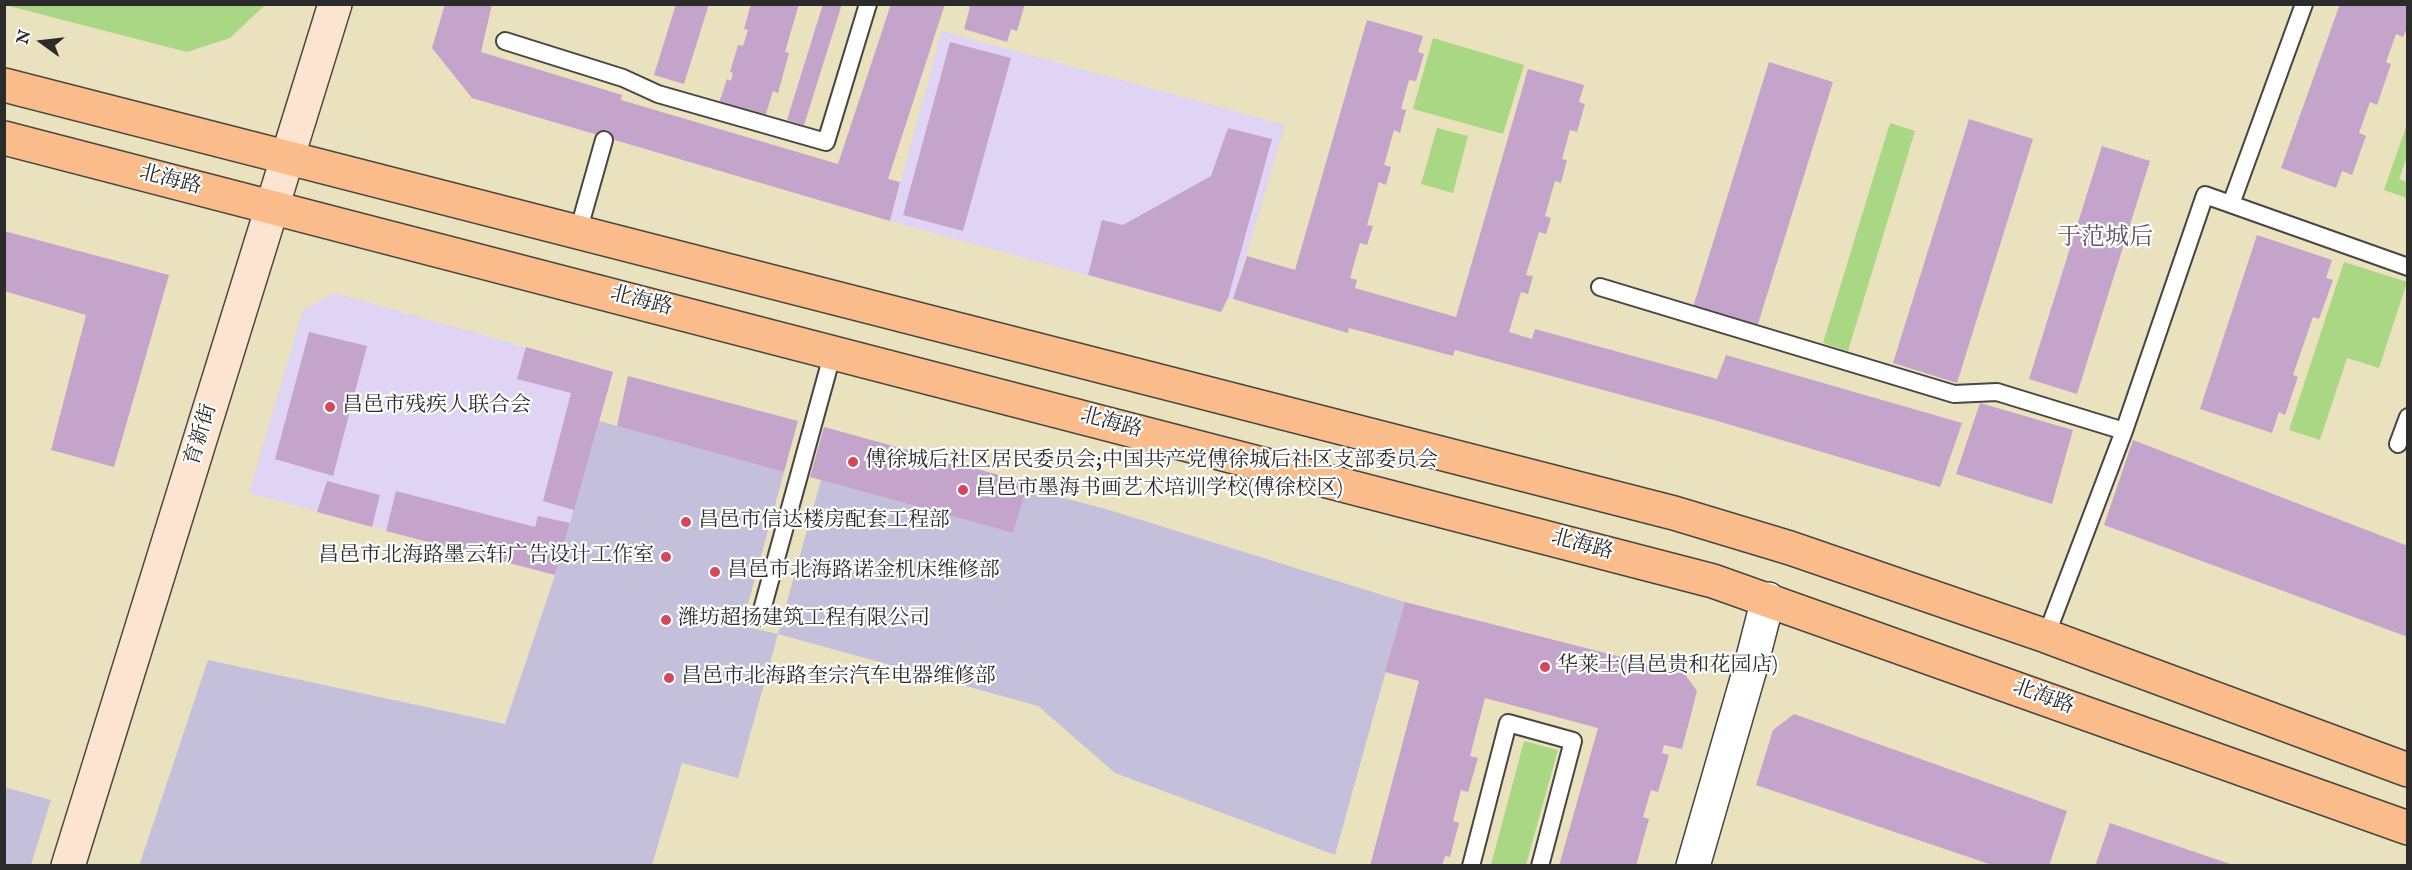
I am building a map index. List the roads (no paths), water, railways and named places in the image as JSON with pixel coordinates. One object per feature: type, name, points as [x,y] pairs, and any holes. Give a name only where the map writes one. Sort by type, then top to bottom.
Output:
[{"type":"main road","points":[[4,85],[1674,513],[1790,548],[2046,636],[2408,770]]},
{"type":"main road","name":"北海路","points":[[4,138],[1656,565],[1768,599],[2408,828]]},
{"type":"street","name":"育新街","points":[[68,866],[335,4]]},
{"type":"street","points":[[1693,866],[1768,599]]},
{"type":"lane","points":[[506,41],[621,84],[826,142],[868,4]]},
{"type":"lane","points":[[2231,204],[2304,4]]},
{"type":"lane","points":[[578,232],[604,140]]},
{"type":"lane","points":[[2046,636],[2124,431],[2205,195],[2408,267]]},
{"type":"lane","points":[[1600,287],[1954,394],[1997,392],[2124,431]]},
{"type":"lane","points":[[760,617],[832,352]]},
{"type":"lane","points":[[2398,444],[2408,417]]},
{"type":"lane","points":[[1471,866],[1508,723],[1573,741],[1540,866]]},
{"type":"place","name":"昌邑市残疾人联合会","points":[[330,407]]},
{"type":"place","name":"傅徐城后社区居民委员会;中国共产党傅徐城后社区支部委员会","points":[[853,462]]},
{"type":"place","name":"昌邑市墨海书画艺术培训学校(傅徐校区)","points":[[963,490]]},
{"type":"place","name":"昌邑市信达楼房配套工程部","points":[[686,522]]},
{"type":"place","name":"昌邑市北海路墨云轩广告设计工作室","points":[[666,557]]},
{"type":"place","name":"昌邑市北海路诺金机床维修部","points":[[715,572]]},
{"type":"place","name":"潍坊超扬建筑工程有限公司","points":[[666,620]]},
{"type":"place","name":"华莱士(昌邑贵和花园店)","points":[[1545,667]]},
{"type":"place","name":"昌邑市北海路奎宗汽车电器维修部","points":[[669,678]]},
{"type":"district","name":"于范城后","points":[[2105,239]]}]
